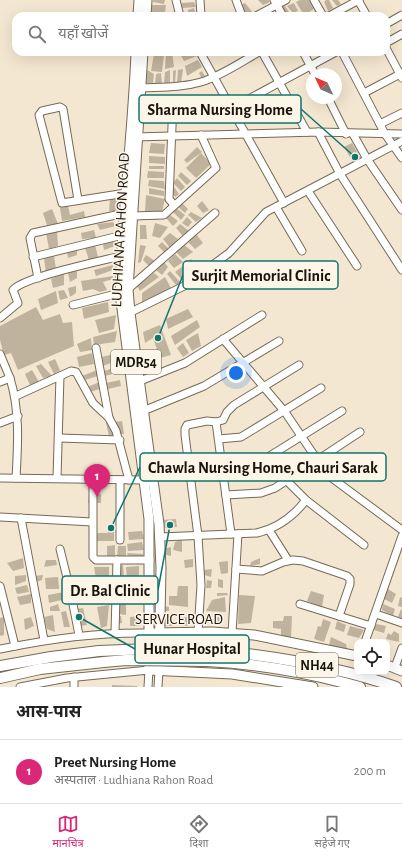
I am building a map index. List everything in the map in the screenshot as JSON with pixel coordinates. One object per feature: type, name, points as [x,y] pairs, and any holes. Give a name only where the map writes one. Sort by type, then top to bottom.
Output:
[{"type":"highway","name":"NH44","points":[[0,666],[51,657],[99,651],[150,649],[211,650],[308,662],[396,687]]},
{"type":"highway","name":"NH44","points":[[0,678],[40,669],[126,660],[207,661],[229,662],[309,674],[334,679],[360,687]]},
{"type":"main road","points":[[138,12],[139,0]]},
{"type":"main road","points":[[146,0],[146,12]]},
{"type":"main road","name":"LUDHIANA RAHON ROAD","points":[[124,291],[135,137],[136,56]]},
{"type":"main road","name":"LUDHIANA RAHON ROAD","points":[[143,56],[141,88],[135,137],[126,193],[129,215],[123,235],[121,256],[150,537],[149,670]]},
{"type":"main road","name":"LUDHIANA RAHON ROAD","points":[[135,383],[143,411],[160,537],[161,568],[159,670]]},
{"type":"main road","name":"SERVICE ROAD","points":[[149,633],[232,633],[280,639],[354,655]]},
{"type":"main road","points":[[149,670],[232,674],[314,687]]},
{"type":"street","points":[[176,0],[179,12]]},
{"type":"street","points":[[200,0],[201,12]]},
{"type":"street","points":[[236,0],[240,12]]},
{"type":"street","points":[[262,12],[275,3],[286,0]]},
{"type":"street","points":[[314,0],[320,12]]},
{"type":"street","points":[[336,12],[358,0],[365,12]]},
{"type":"street","points":[[275,3],[281,12]]},
{"type":"street","points":[[390,22],[402,15]]},
{"type":"street","points":[[390,41],[402,34]]},
{"type":"street","points":[[364,93],[401,75],[390,55]]},
{"type":"street","points":[[202,56],[284,204]]},
{"type":"street","points":[[141,88],[185,86],[214,77],[253,56]]},
{"type":"street","points":[[264,56],[280,82],[307,132]]},
{"type":"street","points":[[305,56],[311,66]]},
{"type":"street","points":[[232,108],[329,56]]},
{"type":"street","points":[[344,56],[380,124],[402,158]]},
{"type":"street","points":[[173,102],[170,136],[169,199],[174,205]]},
{"type":"street","points":[[332,104],[350,134],[402,210]]},
{"type":"street","points":[[78,200],[63,109],[60,107],[42,111],[39,115],[61,201],[64,203],[126,193]]},
{"type":"street","points":[[380,124],[402,113]]},
{"type":"street","points":[[135,137],[307,132],[402,134]]},
{"type":"street","points":[[318,132],[340,174],[402,270]]},
{"type":"street","points":[[38,278],[30,238],[33,232],[129,215],[164,214],[216,168],[201,135]]},
{"type":"street","points":[[126,315],[184,286],[229,253],[266,212],[284,204],[402,141]]},
{"type":"street","points":[[308,191],[357,266]]},
{"type":"street","points":[[276,207],[302,251]]},
{"type":"street","points":[[73,305],[124,291],[215,213]]},
{"type":"street","points":[[33,257],[123,235]]},
{"type":"street","points":[[0,318],[18,303],[13,291],[14,288],[38,278],[121,256]]},
{"type":"street","points":[[135,383],[185,363],[262,315]]},
{"type":"street","points":[[224,339],[242,363],[285,412],[302,436],[315,463],[402,530]]},
{"type":"street","points":[[143,411],[204,386],[279,341]]},
{"type":"street","points":[[96,348],[109,418],[120,440],[129,480]]},
{"type":"street","points":[[0,354],[16,396],[18,416],[16,478]]},
{"type":"street","points":[[198,632],[200,585],[198,536],[184,429],[193,424],[213,420],[216,422],[223,420],[227,412],[234,405],[299,365]]},
{"type":"street","points":[[16,396],[71,371],[76,372],[93,403],[109,418]]},
{"type":"street","points":[[57,478],[60,376]]},
{"type":"street","points":[[0,382],[10,378]]},
{"type":"street","points":[[219,439],[241,437],[285,412],[321,388]]},
{"type":"street","points":[[224,468],[260,462],[342,411]]},
{"type":"street","points":[[0,423],[18,416]]},
{"type":"street","points":[[216,422],[224,468],[226,495],[235,534],[236,570],[232,633]]},
{"type":"street","points":[[226,495],[269,491],[315,463],[360,432]]},
{"type":"street","points":[[59,438],[120,440]]},
{"type":"street","points":[[0,478],[145,480]]},
{"type":"street","points":[[93,480],[92,522],[94,559],[150,560]]},
{"type":"street","points":[[120,480],[120,540]]},
{"type":"street","points":[[287,481],[306,500],[364,545]]},
{"type":"street","points":[[160,537],[235,534],[269,530],[291,516],[306,500]]},
{"type":"street","points":[[0,517],[92,522]]},
{"type":"street","points":[[21,518],[44,640]]},
{"type":"street","points":[[269,530],[288,560]]},
{"type":"street","points":[[366,639],[401,542]]},
{"type":"street","points":[[60,549],[79,635]]},
{"type":"street","points":[[115,632],[117,560]]},
{"type":"street","points":[[236,570],[262,571],[288,560],[303,561],[347,576],[350,579],[350,584],[339,616]]},
{"type":"street","points":[[0,586],[15,646]]},
{"type":"street","points":[[300,604],[371,626]]},
{"type":"street","points":[[376,614],[402,623]]},
{"type":"street","name":"SERVICE ROAD","points":[[0,650],[44,640],[79,635],[115,632],[149,633]]},
{"type":"street","points":[[395,668],[402,648]]},
{"type":"street","points":[[20,687],[74,677],[149,670],[148,687]]},
{"type":"street","points":[[158,687],[159,670]]},
{"type":"street","points":[[74,677],[74,687]]},
{"type":"building","points":[[153,0],[165,0],[164,4],[153,2]]},
{"type":"building","points":[[258,0],[269,0],[270,2],[263,5]]},
{"type":"building","points":[[300,0],[310,0],[314,9],[309,12],[302,12],[296,2]]},
{"type":"building","points":[[329,0],[333,8],[328,11],[324,2]]},
{"type":"building","points":[[332,0],[338,0],[341,4],[337,6]]},
{"type":"building","points":[[194,2],[196,7],[182,8],[182,3]]},
{"type":"building","points":[[245,3],[252,12],[243,12],[239,6]]},
{"type":"building","points":[[294,3],[298,11],[292,12],[287,6]]},
{"type":"building","points":[[151,5],[166,5],[165,12],[151,12]]},
{"type":"building","points":[[285,6],[289,12],[284,12],[281,8]]},
{"type":"building","points":[[194,8],[195,12],[188,12],[188,10]]},
{"type":"building","points":[[154,56],[164,56],[162,72],[151,71]]},
{"type":"building","points":[[166,56],[173,56],[174,67],[165,69]]},
{"type":"building","points":[[181,56],[197,56],[184,61]]},
{"type":"building","points":[[198,60],[202,67],[187,76],[185,66]]},
{"type":"building","points":[[183,69],[181,83],[177,83],[178,70]]},
{"type":"building","points":[[147,70],[154,74],[153,83],[145,83]]},
{"type":"building","points":[[170,70],[170,83],[164,84],[165,72]]},
{"type":"building","points":[[176,70],[175,83],[173,82],[173,71]]},
{"type":"building","points":[[202,71],[206,78],[202,79],[199,73]]},
{"type":"building","points":[[161,73],[162,84],[155,84],[156,74]]},
{"type":"building","points":[[151,143],[165,144],[164,154],[149,153]]},
{"type":"building","points":[[352,143],[362,160],[354,164],[344,147]]},
{"type":"building","points":[[197,147],[202,152],[187,163],[184,160]]},
{"type":"building","points":[[201,153],[211,164],[196,178],[186,168]]},
{"type":"building","points":[[149,156],[165,157],[165,164],[149,163]]},
{"type":"building","points":[[149,166],[164,166],[164,169],[149,169]]},
{"type":"building","points":[[148,171],[164,172],[164,178],[147,178]]},
{"type":"building","points":[[181,172],[191,181],[187,185],[178,176]]},
{"type":"building","points":[[177,178],[185,187],[181,191],[173,183]]},
{"type":"building","points":[[149,180],[164,181],[165,189],[148,186]]},
{"type":"building","points":[[174,187],[179,194],[175,197],[171,190]]},
{"type":"building","points":[[149,188],[164,191],[164,196],[149,194]]},
{"type":"building","points":[[146,195],[165,199],[162,212],[145,212]]},
{"type":"building","points":[[121,197],[119,211],[109,211],[110,199]]},
{"type":"building","points":[[202,201],[209,210],[203,213],[197,206]]},
{"type":"building","points":[[181,202],[188,209],[185,213],[177,206]]},
{"type":"building","points":[[68,206],[70,215],[84,211],[85,217],[62,221],[60,208]]},
{"type":"building","points":[[176,208],[185,215],[181,220],[173,212]]},
{"type":"building","points":[[52,209],[58,224],[47,225],[43,213]]},
{"type":"building","points":[[191,212],[202,218],[196,222],[188,215]]},
{"type":"building","points":[[170,215],[178,221],[173,226],[166,218]]},
{"type":"building","points":[[187,217],[192,222],[188,227],[182,223]]},
{"type":"building","points":[[113,222],[116,226],[100,230],[97,224]]},
{"type":"building","points":[[155,223],[168,227],[160,238],[152,236]]},
{"type":"building","points":[[180,224],[189,231],[183,236],[176,228]]},
{"type":"building","points":[[140,225],[146,225],[147,239],[140,239]]},
{"type":"building","points":[[57,230],[58,246],[49,249],[46,233]]},
{"type":"building","points":[[94,230],[96,238],[82,239],[81,233]]},
{"type":"building","points":[[170,233],[178,239],[170,248],[163,239]]},
{"type":"building","points":[[196,234],[203,243],[195,249],[188,242]]},
{"type":"building","points":[[116,239],[115,246],[104,250],[103,244]]},
{"type":"building","points":[[162,242],[170,250],[165,253],[158,246]]},
{"type":"building","points":[[183,244],[193,252],[183,259],[176,252]]},
{"type":"building","points":[[95,245],[98,257],[89,260],[85,248]]},
{"type":"building","points":[[140,245],[146,246],[141,262],[138,263]]},
{"type":"building","points":[[77,249],[77,255],[68,258],[67,251]]},
{"type":"building","points":[[175,254],[183,262],[174,268],[168,261]]},
{"type":"building","points":[[54,255],[56,270],[46,273],[44,258]]},
{"type":"building","points":[[146,255],[155,261],[149,266],[143,260]]},
{"type":"building","points":[[191,259],[199,271],[191,274],[184,265]]},
{"type":"building","points":[[164,262],[168,267],[162,275],[156,270]]},
{"type":"building","points":[[113,265],[113,270],[96,276],[94,270]]},
{"type":"building","points":[[183,266],[189,277],[183,281],[175,272]]},
{"type":"building","points":[[77,271],[77,278],[70,282],[68,273]]},
{"type":"building","points":[[170,271],[181,283],[176,285],[167,274]]},
{"type":"building","points":[[64,273],[64,285],[53,288],[51,279]]},
{"type":"building","points":[[154,273],[159,277],[140,291],[137,286]]},
{"type":"building","points":[[113,276],[113,279],[103,282],[107,290],[100,292],[93,289],[83,291],[81,281]]},
{"type":"building","points":[[165,277],[171,288],[142,303],[142,293]]},
{"type":"building","points":[[76,286],[76,293],[70,297],[68,288]]},
{"type":"building","points":[[64,290],[68,298],[60,300],[58,291]]},
{"type":"building","points":[[56,291],[58,303],[41,310],[38,299]]},
{"type":"building","points":[[108,302],[109,312],[84,319],[82,308]]},
{"type":"building","points":[[36,307],[43,320],[60,314],[63,323],[72,322],[74,346],[18,370],[11,353],[4,355],[0,340],[0,326]]},
{"type":"building","points":[[188,309],[193,317],[168,329],[166,319]]},
{"type":"building","points":[[116,315],[114,329],[99,333],[95,320]]},
{"type":"building","points":[[197,320],[200,327],[175,345],[171,336]]},
{"type":"building","points":[[160,325],[171,355],[160,358],[153,338],[145,343],[143,332]]},
{"type":"building","points":[[117,331],[115,342],[94,345],[93,337]]},
{"type":"building","points":[[198,333],[201,346],[192,351],[186,340]]},
{"type":"building","points":[[91,338],[92,350],[80,352],[77,344]]},
{"type":"building","points":[[183,343],[189,353],[183,357],[177,348]]},
{"type":"building","points":[[92,353],[94,364],[79,367],[77,357]]},
{"type":"building","points":[[115,354],[116,361],[103,366],[101,357]]},
{"type":"building","points":[[55,359],[60,370],[54,374],[48,362]]},
{"type":"building","points":[[41,364],[52,376],[43,378],[36,366]]},
{"type":"building","points":[[120,366],[120,372],[105,376],[104,371]]},
{"type":"building","points":[[32,370],[39,382],[30,385],[25,374]]},
{"type":"building","points":[[97,370],[98,376],[85,380],[82,376]]},
{"type":"building","points":[[120,380],[121,386],[108,389],[106,383]]},
{"type":"building","points":[[100,382],[100,389],[90,392],[87,387]]},
{"type":"building","points":[[122,421],[124,434],[109,436],[106,423]]},
{"type":"building","points":[[89,494],[101,494],[101,503],[88,503]]},
{"type":"building","points":[[176,519],[177,527],[160,528],[160,520]]},
{"type":"building","points":[[108,524],[114,524],[114,541],[97,541],[97,533],[108,533]]},
{"type":"building","points":[[142,531],[144,539],[129,540],[128,532]]},
{"type":"building","points":[[182,539],[182,552],[173,550],[175,542]]},
{"type":"building","points":[[142,542],[144,550],[128,551],[127,544]]},
{"type":"building","points":[[115,545],[115,557],[107,558],[107,546]]},
{"type":"building","points":[[118,546],[126,546],[126,558],[117,557]]},
{"type":"building","points":[[171,547],[171,556],[163,554],[163,549]]},
{"type":"building","points":[[127,553],[143,554],[143,558],[128,556]]},
{"type":"building","points":[[23,558],[24,568],[13,571],[7,563]]},
{"type":"building","points":[[260,558],[260,564],[250,566],[251,562]]},
{"type":"building","points":[[193,559],[193,567],[185,568],[184,560]]},
{"type":"building","points":[[46,560],[56,560],[57,565],[44,567]]},
{"type":"building","points":[[228,561],[228,573],[221,574],[219,562]]},
{"type":"building","points":[[123,565],[124,576],[118,577],[118,566]]},
{"type":"building","points":[[139,566],[139,579],[127,580],[126,567]]},
{"type":"building","points":[[94,567],[109,567],[109,576],[96,579]]},
{"type":"building","points":[[212,569],[211,577],[204,575],[204,570]]},
{"type":"building","points":[[26,575],[26,581],[15,585],[15,576]]},
{"type":"building","points":[[43,575],[42,580],[36,582],[34,576]]},
{"type":"building","points":[[58,577],[59,589],[46,589],[45,578]]},
{"type":"building","points":[[218,579],[223,580],[223,588],[218,587]]},
{"type":"building","points":[[207,580],[212,581],[211,588],[206,588]]},
{"type":"building","points":[[27,585],[29,592],[17,594],[15,588]]},
{"type":"building","points":[[178,586],[188,586],[188,607],[169,605],[169,596],[177,596]]},
{"type":"building","points":[[388,589],[396,594],[392,603],[384,599]]},
{"type":"building","points":[[311,591],[324,595],[322,607],[307,601]]},
{"type":"building","points":[[64,592],[66,599],[49,603],[48,595]]},
{"type":"building","points":[[217,593],[227,593],[228,595],[217,596]]},
{"type":"building","points":[[31,594],[31,603],[20,605],[17,597]]},
{"type":"building","points":[[239,595],[255,596],[251,623],[238,624]]},
{"type":"building","points":[[225,597],[226,612],[206,611],[212,600]]},
{"type":"building","points":[[400,597],[402,598],[402,607],[398,606]]},
{"type":"building","points":[[126,601],[126,615],[118,614],[119,603]]},
{"type":"building","points":[[58,604],[60,611],[50,611],[50,607]]},
{"type":"building","points":[[383,604],[395,609],[393,616],[382,610]]},
{"type":"building","points":[[109,605],[107,626],[101,628],[97,607]]},
{"type":"building","points":[[163,606],[169,607],[169,611],[163,611]]},
{"type":"building","points":[[83,608],[87,625],[80,626],[76,609]]},
{"type":"building","points":[[401,609],[402,610],[402,619],[398,617]]},
{"type":"building","points":[[66,611],[70,627],[64,627],[61,612]]},
{"type":"building","points":[[166,613],[172,614],[172,626],[163,626]]},
{"type":"building","points":[[53,615],[55,632],[47,629],[44,617]]},
{"type":"building","points":[[117,616],[121,616],[122,623],[117,624]]},
{"type":"building","points":[[139,616],[140,626],[130,626],[130,617]]},
{"type":"building","points":[[203,616],[210,616],[208,623],[203,623]]},
{"type":"building","points":[[220,616],[220,622],[215,624],[215,618]]},
{"type":"building","points":[[284,616],[292,616],[291,638],[281,638],[281,629],[273,628],[273,621],[283,621]]},
{"type":"building","points":[[4,617],[4,635],[0,636],[0,618]]},
{"type":"building","points":[[31,617],[34,626],[25,630],[24,619]]},
{"type":"building","points":[[188,617],[188,626],[178,625],[178,618]]},
{"type":"building","points":[[323,619],[331,622],[324,642],[314,639],[318,626],[321,627]]},
{"type":"building","points":[[337,621],[346,625],[344,632],[335,629]]},
{"type":"building","points":[[376,624],[386,626],[384,633],[374,630]]},
{"type":"building","points":[[350,626],[364,630],[359,638],[347,635]]},
{"type":"building","points":[[394,631],[399,634],[399,642],[386,639],[388,633],[391,635]]},
{"type":"building","points":[[331,637],[346,644],[347,649],[329,645]]},
{"type":"building","points":[[112,685],[137,686],[137,687],[112,687]]},
{"type":"place","name":"Sharma Nursing Home","points":[[355,157]]},
{"type":"place","name":"Surjit Memorial Clinic","points":[[158,338]]},
{"type":"place","name":"Preet Nursing Home","points":[[97,497]]},
{"type":"place","name":"Dr. Bal Clinic","points":[[170,525]]},
{"type":"place","name":"Chawla Nursing Home, Chauri Sarak","points":[[111,528]]},
{"type":"place","name":"Hunar Hospital","points":[[79,617]]}]
